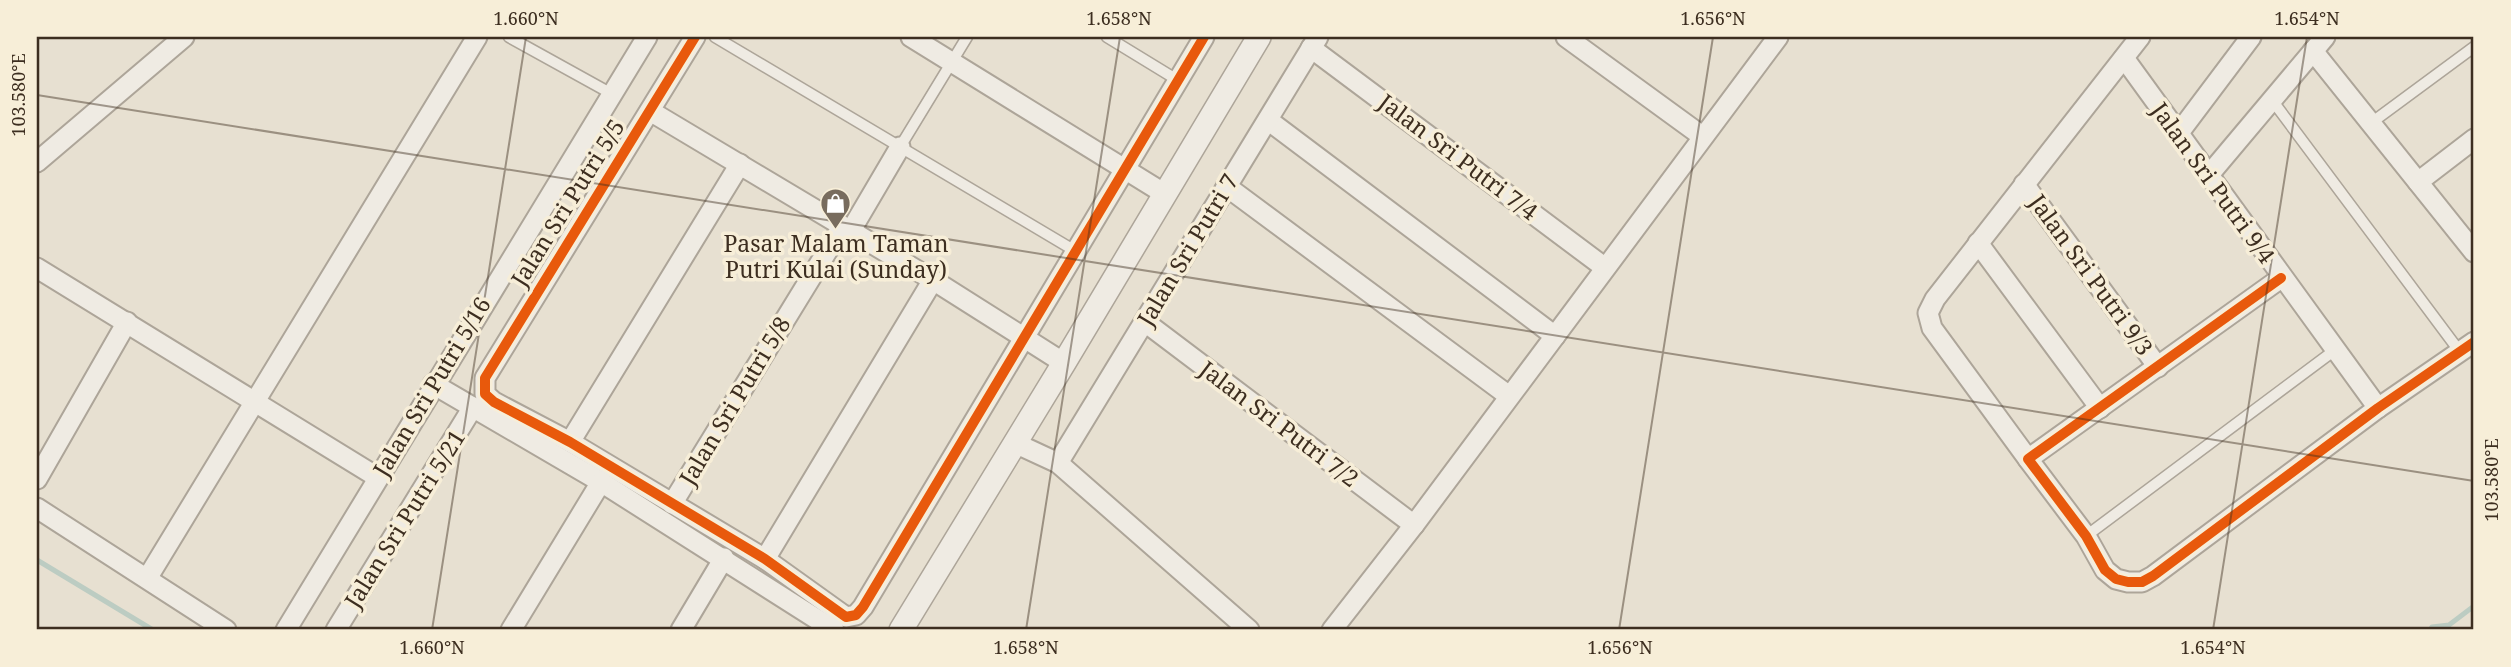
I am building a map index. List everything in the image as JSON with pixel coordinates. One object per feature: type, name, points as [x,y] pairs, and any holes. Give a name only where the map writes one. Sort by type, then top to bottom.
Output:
[{"type":"street","points":[[37,162],[184,37]]},
{"type":"street","points":[[148,577],[477,37]]},
{"type":"street","name":"Jalan Sri Putri 5/16","points":[[286,630],[646,37]]},
{"type":"street","name":"Jalan Sri Putri 5/5","points":[[479,400],[485,378],[695,37]]},
{"type":"street","points":[[911,37],[1165,194]]},
{"type":"street","points":[[433,384],[479,400],[494,402],[570,442],[765,559],[846,617],[856,615],[1127,171],[1204,37]]},
{"type":"street","points":[[901,630],[1259,37]]},
{"type":"street","points":[[1566,37],[1702,136]]},
{"type":"street","points":[[1332,630],[1414,525],[1778,37]]},
{"type":"street","points":[[2140,37],[1978,243],[1935,299],[1928,313],[1932,328],[2086,536],[2105,570],[2116,579],[2142,582],[2198,544],[2378,408],[2467,347]]},
{"type":"street","points":[[2178,134],[2251,37]]},
{"type":"street","name":"Jalan Sri Putri 7","points":[[1058,463],[1315,42]]},
{"type":"street","name":"Jalan Sri Putri 7/4","points":[[1315,42],[1604,267]]},
{"type":"street","points":[[2208,176],[2319,44],[2371,123],[2474,251]]},
{"type":"street","name":"Jalan Sri Putri 9/4","points":[[2124,58],[2281,278],[2378,408]]},
{"type":"street","points":[[650,111],[933,280],[1064,363]]},
{"type":"street","points":[[1268,120],[1555,336]]},
{"type":"street","points":[[2418,182],[2474,139]]},
{"type":"street","name":"Jalan Sri Putri 5/8","points":[[672,504],[900,147]]},
{"type":"street","points":[[570,442],[740,164]]},
{"type":"street","name":"Jalan Sri Putri 9/3","points":[[2024,184],[2158,367]]},
{"type":"street","points":[[1226,186],[1510,396]]},
{"type":"street","points":[[1978,243],[2100,408]]},
{"type":"street","points":[[37,268],[256,400],[377,477]]},
{"type":"street","points":[[2028,459],[2281,278]]},
{"type":"street","points":[[765,559],[933,280]]},
{"type":"street","points":[[37,479],[127,322]]},
{"type":"street","name":"Jalan Sri Putri 7/2","points":[[1144,322],[1414,525]]},
{"type":"street","points":[[479,400],[834,630]]},
{"type":"street","name":"Jalan Sri Putri 5/21","points":[[336,630],[479,400]]},
{"type":"street","points":[[1015,443],[1058,463],[1249,630]]},
{"type":"street","points":[[511,630],[601,481]]},
{"type":"street","points":[[37,508],[148,577],[226,630]]},
{"type":"street","points":[[681,630],[724,558]]},
{"type":"lane","points":[[509,37],[612,94]]},
{"type":"lane","points":[[715,37],[1078,252]]},
{"type":"lane","points":[[900,147],[967,37]]},
{"type":"lane","points":[[1107,37],[1179,81]]},
{"type":"lane","points":[[2371,123],[2474,47]]},
{"type":"lane","points":[[2272,100],[2467,347]]},
{"type":"lane","points":[[2086,536],[2335,350]]},
{"type":"waterway","points":[[37,560],[153,630]]},
{"type":"waterway","points":[[2430,630],[2432,627],[2449,625],[2474,606]]},
{"type":"cycle path","points":[[695,37],[485,378],[485,394],[494,402],[570,442],[765,559],[846,617],[856,615],[863,607],[1204,37]]},
{"type":"cycle path","points":[[2281,278],[2028,459],[2086,536],[2105,570],[2116,579],[2142,582],[2153,576],[2378,408],[2474,342]]},
{"type":"place","name":"Pasar Malam Taman Putri Kulai (Sunday)","points":[[836,230]]}]
